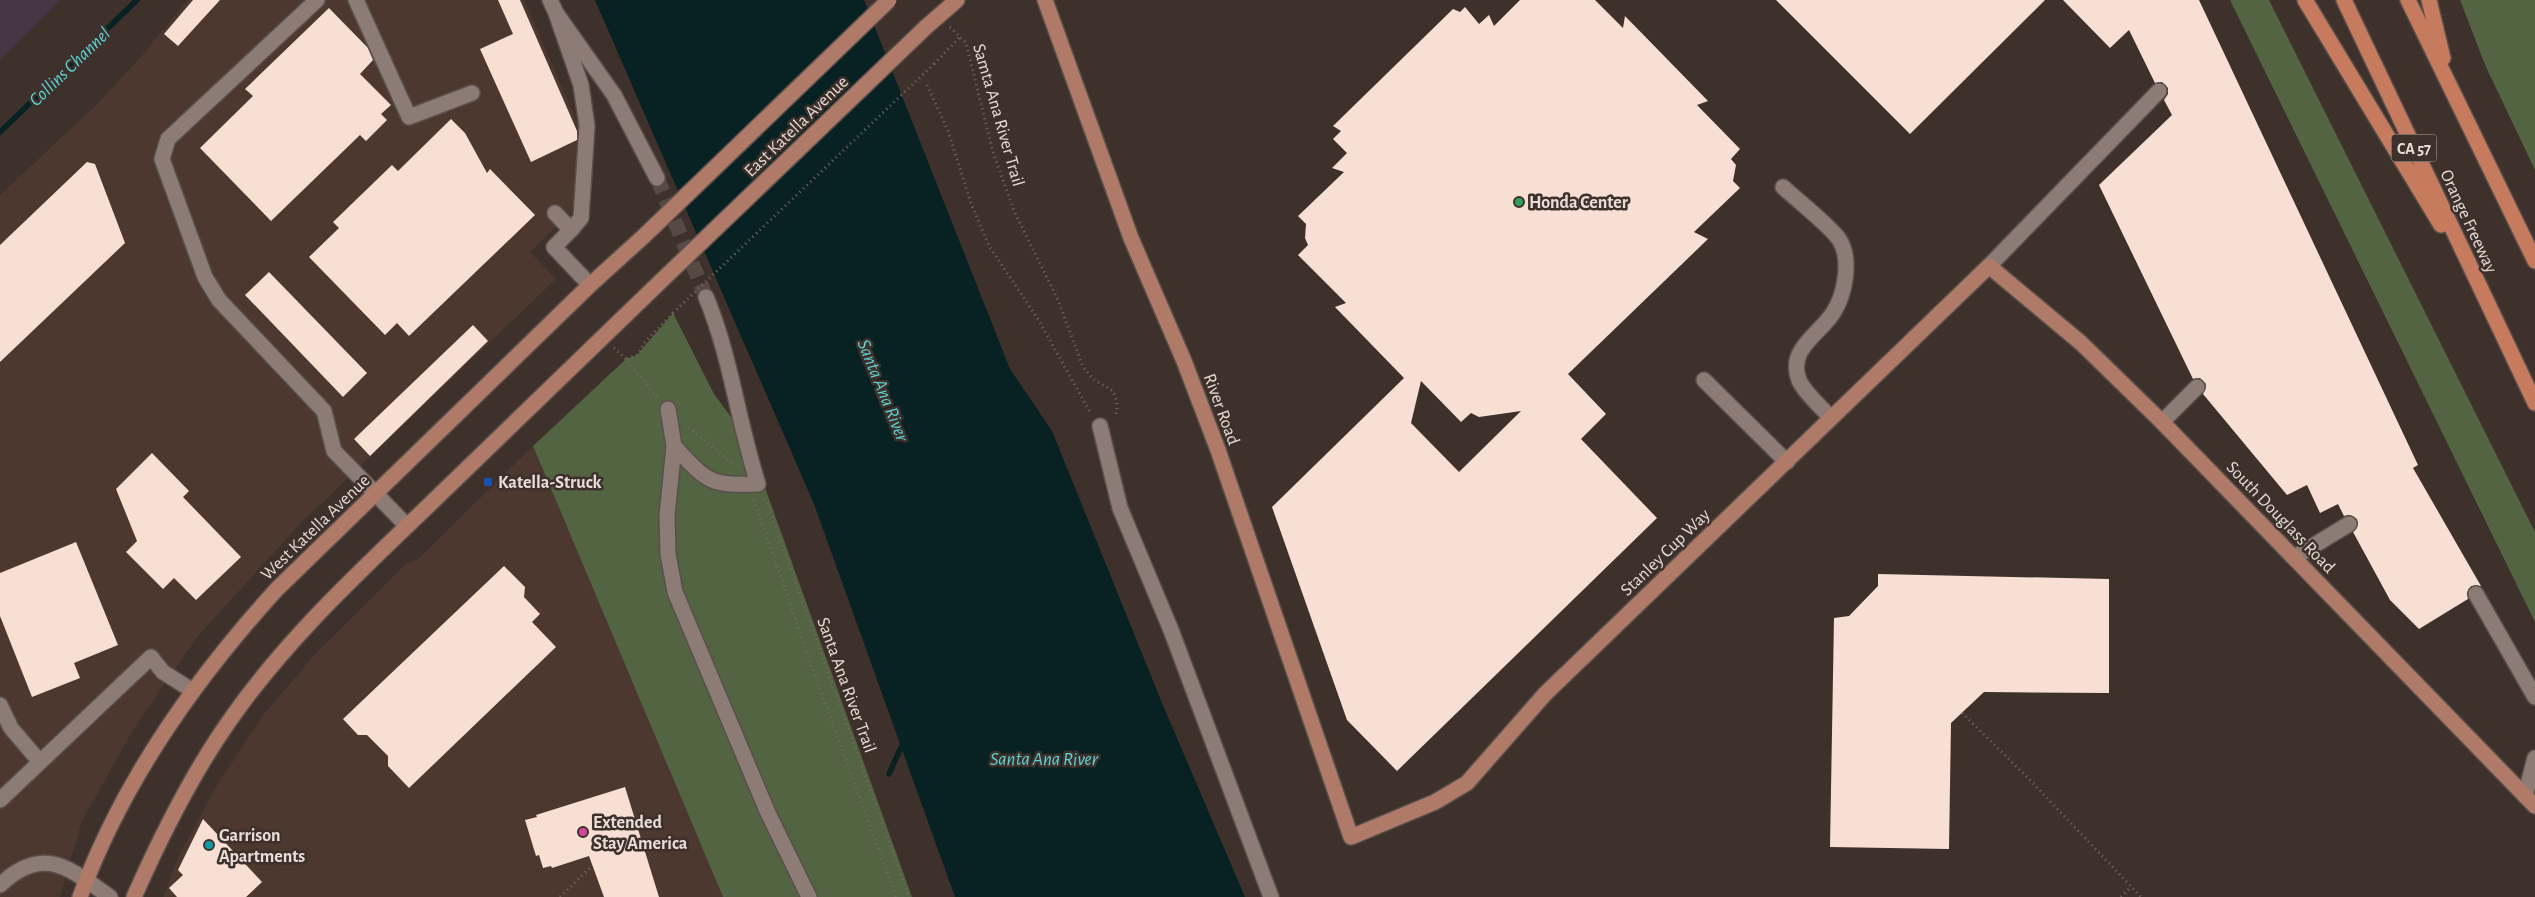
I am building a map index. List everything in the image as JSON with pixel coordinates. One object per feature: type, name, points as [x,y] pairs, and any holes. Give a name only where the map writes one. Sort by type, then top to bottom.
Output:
[{"type":"highway","points":[[2305,0],[2484,296]]},
{"type":"highway","name":"Orange Freeway","points":[[2344,0],[2535,403]]},
{"type":"highway","points":[[2408,0],[2535,261]]},
{"type":"highway","points":[[2429,0],[2450,86]]},
{"type":"main road","name":"East Katella Avenue","points":[[644,236],[889,0]]},
{"type":"main road","name":"East Katella Avenue","points":[[407,526],[926,27],[957,0]]},
{"type":"main road","name":"River Road","points":[[1045,0],[1131,238],[1184,361],[1218,450],[1351,837]]},
{"type":"main road","name":"West Katella Avenue","points":[[80,897],[112,824],[144,766],[193,691],[227,647],[277,589],[590,285],[644,236]]},
{"type":"main road","name":"Stanley Cup Way","points":[[1351,837],[1436,802],[1467,783],[1545,694],[1989,266]]},
{"type":"main road","name":"South Douglass Road","points":[[1989,266],[2081,343],[2162,422],[2530,801]]},
{"type":"main road","points":[[134,897],[174,813],[229,720],[283,651],[407,526]]},
{"type":"street","points":[[317,0],[168,139],[162,159],[204,277],[219,300],[324,411],[334,451],[407,526]]},
{"type":"street","points":[[356,0],[409,117],[472,93]]},
{"type":"street","points":[[553,7],[614,94],[657,178]]},
{"type":"street","points":[[553,7],[581,85],[587,126],[581,218],[554,247],[590,285]]},
{"type":"street","points":[[1989,266],[2159,91]]},
{"type":"street","points":[[1782,187],[1839,240],[1846,265],[1843,286],[1833,313],[1801,347],[1796,365],[1799,382],[1831,418]]},
{"type":"street","points":[[555,213],[571,230]]},
{"type":"street","points":[[674,446],[702,476],[727,485],[758,484],[748,453],[718,326],[706,297]]},
{"type":"street","points":[[1704,380],[1787,462]]},
{"type":"street","points":[[2162,422],[2197,387]]},
{"type":"street","points":[[668,409],[674,446],[667,516],[668,554],[674,592],[768,813],[809,897]]},
{"type":"street","points":[[1100,426],[1120,508],[1171,630],[1271,897]]},
{"type":"street","points":[[2295,557],[2349,524]]},
{"type":"street","points":[[2476,594],[2535,697]]},
{"type":"street","points":[[0,800],[151,657],[164,672],[193,691]]},
{"type":"street","points":[[0,705],[11,728],[40,762]]},
{"type":"street","points":[[2530,801],[2535,758]]},
{"type":"street","points":[[0,885],[27,864],[39,862],[57,864],[86,880],[110,897]]},
{"type":"path","name":"Samta Ana River Trail","points":[[758,484],[668,409],[626,359],[637,355],[646,341],[673,313],[960,37],[966,43],[993,152],[1014,211],[1058,300],[1083,367],[1093,380],[1113,391],[1117,402],[1117,412],[1109,422],[1100,426]]},
{"type":"path","points":[[927,86],[948,131],[972,206],[989,246],[1038,319],[1095,423],[1100,426]]},
{"type":"path","points":[[758,484],[752,493],[817,681],[896,897]]},
{"type":"path","name":"Santa Ana River Trail","points":[[758,484],[909,897]]},
{"type":"path","points":[[1962,713],[2027,777],[2141,897]]},
{"type":"path","points":[[560,897],[592,866]]},
{"type":"path","points":[[2121,897],[2131,887]]},
{"type":"shaded area","points":[[0,0],[61,0],[0,60]]},
{"type":"shaded area","points":[[188,0],[524,0],[582,133],[572,211],[530,252],[556,279],[299,525],[197,637],[133,730],[82,821],[60,897],[0,897],[0,195],[97,104],[139,59]]},
{"type":"shaded area","points":[[533,446],[723,897],[163,897],[180,853],[219,782],[264,714],[318,651],[408,562],[417,560]]},
{"type":"green space","points":[[2230,0],[2269,0],[2535,532],[2535,622]]},
{"type":"green space","points":[[2460,0],[2535,0],[2535,170],[2486,67]]},
{"type":"green space","points":[[673,313],[714,394],[752,445],[763,482],[912,897],[723,897],[533,446],[626,359],[637,355]]},
{"type":"water","name":"Santa Ana River","points":[[595,0],[864,0],[1010,369],[1052,431],[1162,703],[1245,897],[955,897],[814,504]]},
{"type":"building","points":[[193,0],[220,0],[178,46],[164,34]]},
{"type":"building","points":[[498,0],[520,0],[577,131],[577,140],[531,162],[480,49],[513,34]]},
{"type":"building","points":[[1520,0],[1595,0],[1623,28],[1625,16],[1708,101],[1697,105],[1740,149],[1731,159],[1736,165],[1733,181],[1740,188],[1694,232],[1708,239],[1568,374],[1606,414],[1581,439],[1657,518],[1397,771],[1347,720],[1272,507],[1404,378],[1335,307],[1346,303],[1298,255],[1308,245],[1305,238],[1306,224],[1298,216],[1344,172],[1332,168],[1347,153],[1333,139],[1341,131],[1333,126],[1453,9],[1460,12],[1465,7],[1479,24],[1489,15],[1494,26]],"holes":[[[1421,381],[1461,422],[1471,413],[1479,417],[1521,411],[1459,472],[1411,423]]]},
{"type":"building","points":[[1776,0],[2045,0],[1910,134]]},
{"type":"building","points":[[2063,0],[2199,0],[2418,465],[2413,468],[2481,586],[2471,586],[2467,593],[2468,599],[2419,629],[2390,600],[2353,532],[2358,524],[2357,519],[2349,515],[2344,516],[2338,504],[2320,513],[2307,485],[2287,495],[2203,394],[2206,384],[2200,378],[2193,379],[2099,185],[2172,115],[2164,100],[2168,94],[2168,88],[2162,82],[2155,83],[2129,30],[2110,48]]},
{"type":"building","points":[[329,8],[368,48],[373,60],[360,74],[391,105],[381,114],[387,120],[366,141],[360,135],[271,221],[200,148],[253,96],[245,89]]},
{"type":"building","points":[[451,119],[465,133],[487,173],[490,169],[535,215],[409,336],[397,323],[385,335],[309,257],[339,228],[333,222],[392,165],[398,171]]},
{"type":"building","points":[[87,162],[95,164],[125,243],[0,362],[0,245]]},
{"type":"building","points":[[269,272],[367,373],[343,397],[245,295]]},
{"type":"building","points":[[473,325],[488,341],[370,456],[354,439]]},
{"type":"building","points":[[152,453],[189,491],[183,497],[241,557],[196,600],[174,578],[163,589],[126,552],[137,541],[116,489]]},
{"type":"building","points":[[76,542],[118,645],[74,663],[80,678],[32,697],[0,616],[0,573]]},
{"type":"building","points":[[504,566],[525,587],[524,597],[540,614],[532,622],[556,647],[409,788],[388,766],[388,756],[367,735],[358,735],[343,719]]},
{"type":"building","points":[[1878,574],[2109,579],[2109,693],[1984,692],[1951,723],[1949,849],[1830,847],[1834,618],[1849,616],[1878,586]]},
{"type":"building","name":"Extended Stay America","points":[[625,787],[659,897],[604,897],[589,856],[552,868],[551,866],[543,868],[539,855],[536,856],[525,820]]},
{"type":"building","name":"Garrison Apartments","points":[[203,819],[262,882],[246,897],[177,897],[169,888],[183,875],[178,870]]},
{"type":"waterway","name":"Collins Channel","points":[[0,132],[137,0]]},
{"type":"waterway","points":[[889,774],[903,743]]},
{"type":"tunnel","points":[[657,178],[706,297]]},
{"type":"place","name":"Honda Center","points":[[1519,202]]},
{"type":"place","name":"Katella-Struck","points":[[488,482]]},
{"type":"place","name":"Extended Stay America","points":[[583,832]]},
{"type":"place","name":"Garrison Apartments","points":[[209,845]]}]
